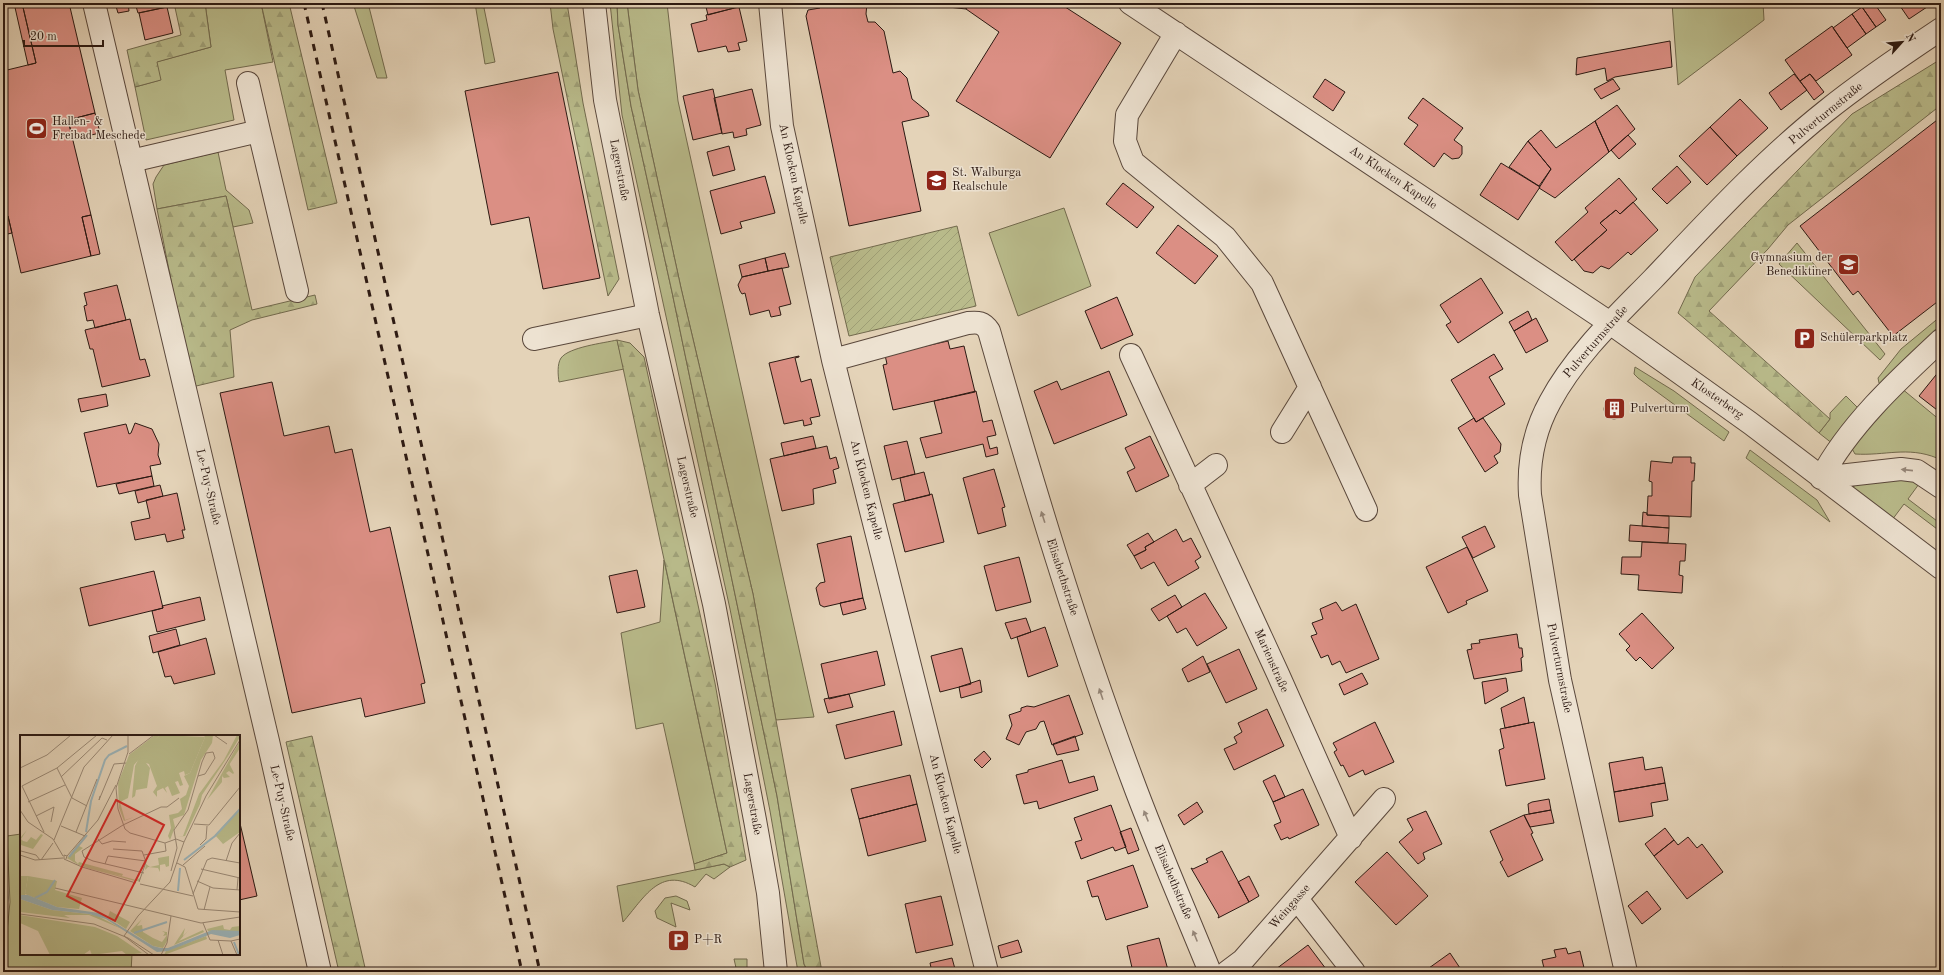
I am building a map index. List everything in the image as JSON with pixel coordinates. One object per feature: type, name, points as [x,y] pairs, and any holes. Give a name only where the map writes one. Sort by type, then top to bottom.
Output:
[{"type":"street","name":"Le-Puy-Straße","points":[[94,3],[268,741],[320,972]]},
{"type":"street","name":"Lagerstraße","points":[[594,3],[605,100],[648,315],[714,604],[768,893],[776,972]]},
{"type":"street","name":"An Klocken Kapelle","points":[[770,3],[782,126],[833,360],[987,972]]},
{"type":"street","name":"An Klocken Kapelle","points":[[1130,3],[1610,323]]},
{"type":"street","name":"Pulverturmstraße","points":[[1626,972],[1560,680],[1533,521],[1529,471],[1535,434],[1549,403],[1578,359],[1610,323],[1710,219],[1802,132],[1851,92],[1941,29]]},
{"type":"street","points":[[1176,33],[1127,115],[1125,141],[1133,162],[1225,236],[1262,283],[1366,510]]},
{"type":"street","points":[[248,83],[296,291]]},
{"type":"street","points":[[131,161],[259,131]]},
{"type":"street","points":[[534,339],[648,315]]},
{"type":"street","name":"Elisabethstraße","points":[[833,360],[968,323],[979,322],[985,325],[989,331],[1031,478],[1082,640],[1132,779],[1210,972]]},
{"type":"street","name":"Klosterberg","points":[[1610,323],[1750,423],[1941,568]]},
{"type":"street","points":[[1821,478],[1829,463],[1857,425],[1875,405],[1941,340]]},
{"type":"street","name":"Marienstraße","points":[[1131,355],[1278,674],[1351,838]]},
{"type":"street","points":[[1282,432],[1310,387]]},
{"type":"street","points":[[1190,484],[1216,466]]},
{"type":"street","points":[[1821,478],[1901,469],[1917,471],[1941,487]]},
{"type":"street","name":"Weingasse","points":[[1227,972],[1243,960],[1384,799]]},
{"type":"street","points":[[1297,899],[1354,972]]},
{"type":"green space","points":[[174,3],[205,3],[211,47],[157,62],[161,80],[135,87],[127,50],[181,35]]},
{"type":"green space","points":[[205,3],[261,3],[273,62],[225,70],[234,120],[146,140],[135,87],[160,80],[156,62],[211,47]]},
{"type":"green space","points":[[261,3],[289,3],[337,203],[308,210]]},
{"type":"green space","points":[[353,3],[368,3],[387,78],[377,78]]},
{"type":"green space","points":[[475,3],[483,3],[495,62],[485,64]]},
{"type":"green space","points":[[550,3],[567,3],[583,103],[619,279],[608,296],[553,29]]},
{"type":"green space","points":[[610,3],[617,3],[618,25],[631,106],[672,292],[777,796],[804,964],[808,972],[798,972],[770,811],[730,609],[622,115]]},
{"type":"green space","points":[[617,3],[627,3],[638,90],[681,288],[753,594],[822,972],[808,972],[804,964],[777,796],[672,292],[631,106],[618,25]]},
{"type":"green space","points":[[627,3],[667,3],[678,101],[814,717],[776,720],[753,594],[681,288],[638,90]]},
{"type":"green space","points":[[1672,3],[1763,3],[1764,20],[1678,85]]},
{"type":"green space","points":[[1941,59],[1941,105],[1788,225],[1768,249],[1709,311],[1830,419],[1819,433],[1678,313],[1695,277],[1852,114]]},
{"type":"green space","points":[[218,152],[226,190],[249,210],[253,223],[233,227],[226,196],[157,209],[153,184],[164,165]]},
{"type":"green space","points":[[226,196],[252,310],[315,295],[317,304],[252,320],[230,330],[234,377],[192,387],[157,209]]},
{"type":"green space","points":[[1064,208],[1091,286],[1018,316],[989,233]]},
{"type":"green space","points":[[957,226],[976,306],[849,336],[830,257]]},
{"type":"green space","points":[[1797,243],[1885,354],[1880,360],[1779,264]]},
{"type":"green space","points":[[1941,316],[1941,334],[1884,388],[1879,383],[1878,378],[1901,349]]},
{"type":"green space","points":[[617,340],[624,369],[559,382],[559,363],[565,354],[579,348]]},
{"type":"green space","points":[[617,340],[630,343],[644,357],[715,683],[746,860],[730,867],[724,864],[695,870],[694,864],[727,853]]},
{"type":"green space","points":[[1635,367],[1674,391],[1729,432],[1724,441],[1638,378],[1634,374]]},
{"type":"green space","points":[[1901,388],[1941,421],[1941,453],[1937,458],[1926,454],[1906,452],[1855,454],[1850,445]]},
{"type":"green space","points":[[1846,396],[1859,409],[1833,444],[1819,433],[1830,419],[1830,413]]},
{"type":"green space","points":[[1750,450],[1817,500],[1830,522],[1746,458]]},
{"type":"green space","points":[[1909,478],[1919,484],[1908,499],[1941,524],[1941,532],[1904,504],[1892,520],[1851,488],[1856,485]]},
{"type":"green space","points":[[664,560],[727,853],[694,864],[663,723],[636,729],[621,633],[660,622]]},
{"type":"green space","points":[[312,736],[366,972],[339,972],[286,742]]},
{"type":"green space","points":[[20,834],[20,955],[132,955],[131,972],[3,972],[10,902],[7,836]]},
{"type":"green space","points":[[724,864],[730,867],[714,879],[706,874],[695,887],[683,881],[672,880],[662,883],[646,895],[623,922],[617,886]]},
{"type":"green space","points":[[676,896],[687,901],[690,910],[671,903],[676,927],[657,918],[655,911],[665,898]]},
{"type":"green space","points":[[734,959],[747,959],[747,972],[737,972]]},
{"type":"water","points":[[3,801],[8,898],[3,942]]},
{"type":"building","points":[[14,3],[22,3],[36,63],[28,65]]},
{"type":"building","name":"Hallen- & Freibad Meschede","points":[[22,3],[69,3],[95,113],[68,120],[91,215],[82,217],[91,256],[21,273],[8,216],[3,217],[3,71],[36,63]]},
{"type":"building","points":[[115,3],[128,3],[129,11],[118,13]]},
{"type":"building","points":[[135,3],[166,3],[167,7],[138,13]]},
{"type":"building","points":[[705,3],[733,3],[734,8],[708,15]]},
{"type":"building","points":[[820,3],[867,3],[866,14],[868,22],[875,22],[884,31],[893,73],[900,71],[907,78],[912,99],[928,112],[929,116],[902,122],[921,211],[849,226],[806,16],[808,10],[820,8]]},
{"type":"building","points":[[913,3],[967,3],[966,9]]},
{"type":"building","points":[[967,3],[1059,3],[1121,43],[1050,158],[956,101],[999,32],[966,9]]},
{"type":"building","points":[[1868,3],[1874,3],[1886,20],[1876,27],[1862,7]]},
{"type":"building","points":[[1898,3],[1933,3],[1909,19]]},
{"type":"building","points":[[167,7],[173,33],[145,40],[139,13]]},
{"type":"building","points":[[739,7],[747,41],[738,43],[740,50],[728,52],[726,46],[698,52],[691,24],[707,20],[706,15]]},
{"type":"building","points":[[1862,7],[1876,27],[1866,34],[1852,14]]},
{"type":"building","points":[[1852,14],[1866,34],[1847,48],[1833,28]]},
{"type":"building","points":[[1832,26],[1852,55],[1816,81],[1810,74],[1800,81],[1785,60]]},
{"type":"building","points":[[1670,41],[1672,67],[1615,77],[1607,81],[1605,68],[1576,75],[1577,58]]},
{"type":"building","points":[[558,72],[600,278],[543,289],[529,217],[491,225],[465,91]]},
{"type":"building","points":[[1794,74],[1807,90],[1781,110],[1769,93]]},
{"type":"building","points":[[1810,74],[1824,92],[1814,100],[1800,81]]},
{"type":"building","points":[[1325,79],[1345,92],[1333,111],[1313,97]]},
{"type":"building","points":[[1613,79],[1620,89],[1601,99],[1594,89]]},
{"type":"building","points":[[713,89],[722,133],[693,140],[683,96]]},
{"type":"building","points":[[752,89],[761,125],[746,129],[747,135],[734,138],[733,132],[722,134],[714,98]]},
{"type":"building","points":[[1423,98],[1463,128],[1454,140],[1462,146],[1462,154],[1459,158],[1452,159],[1444,153],[1434,167],[1404,144],[1418,125],[1408,118]]},
{"type":"building","points":[[1740,99],[1768,128],[1737,156],[1710,127]]},
{"type":"building","points":[[1617,105],[1635,129],[1609,152],[1595,121]]},
{"type":"building","points":[[95,113],[100,133],[73,139],[68,120]]},
{"type":"building","points":[[1941,117],[1941,299],[1893,336],[1858,291],[1853,295],[1800,226]]},
{"type":"building","points":[[1595,121],[1609,152],[1555,198],[1539,188],[1551,169],[1528,141],[1541,130],[1556,148]]},
{"type":"building","points":[[1710,127],[1737,156],[1707,185],[1679,156]]},
{"type":"building","points":[[1628,135],[1636,144],[1619,159],[1611,150]]},
{"type":"building","points":[[1528,141],[1551,169],[1539,186],[1509,167]]},
{"type":"building","points":[[729,146],[735,170],[713,176],[707,152]]},
{"type":"building","points":[[1501,163],[1540,187],[1518,220],[1480,195]]},
{"type":"building","points":[[1677,166],[1691,182],[1667,204],[1652,189]]},
{"type":"building","points":[[765,176],[775,213],[740,222],[742,228],[721,234],[710,191]]},
{"type":"building","points":[[1619,178],[1637,199],[1620,214],[1616,210],[1600,223],[1607,230],[1572,261],[1555,242],[1588,212],[1585,208]]},
{"type":"building","points":[[1123,183],[1154,207],[1137,228],[1106,204]]},
{"type":"building","points":[[1633,202],[1658,230],[1631,255],[1628,252],[1609,269],[1601,266],[1593,273],[1584,271],[1574,259],[1607,230],[1600,223],[1616,210],[1620,214]]},
{"type":"building","points":[[91,215],[100,254],[91,256],[82,217]]},
{"type":"building","points":[[8,216],[12,233],[3,235],[3,217]]},
{"type":"building","points":[[1178,225],[1218,256],[1195,284],[1156,253]]},
{"type":"building","points":[[785,253],[789,267],[768,271],[765,258]]},
{"type":"building","points":[[765,258],[768,271],[742,277],[739,265]]},
{"type":"building","points":[[782,268],[791,304],[779,307],[781,315],[771,317],[769,310],[750,315],[745,293],[742,294],[738,285],[742,277]]},
{"type":"building","points":[[1481,278],[1503,313],[1458,343],[1446,325],[1451,322],[1440,305]]},
{"type":"building","points":[[117,285],[126,320],[95,328],[93,320],[87,321],[84,306],[87,305],[84,293]]},
{"type":"building","points":[[1117,297],[1133,335],[1101,349],[1085,311]]},
{"type":"building","points":[[1528,311],[1532,320],[1514,331],[1509,322]]},
{"type":"building","points":[[1536,318],[1548,341],[1526,353],[1514,331]]},
{"type":"building","points":[[130,319],[140,360],[145,359],[150,376],[102,387],[93,349],[90,349],[85,330]]},
{"type":"building","points":[[948,341],[950,349],[964,346],[975,392],[893,410],[883,365],[887,364],[885,355]]},
{"type":"building","points":[[1494,354],[1503,369],[1489,377],[1505,404],[1476,422],[1451,380]]},
{"type":"building","points":[[799,356],[795,358],[801,382],[811,379],[820,416],[810,418],[812,424],[804,426],[803,420],[784,424],[769,363]]},
{"type":"building","points":[[1940,370],[1941,371],[1941,413],[1919,396]]},
{"type":"building","points":[[1109,371],[1127,415],[1054,444],[1034,391],[1057,381],[1061,390]]},
{"type":"building","points":[[272,382],[284,436],[329,426],[335,453],[352,449],[370,532],[390,527],[425,683],[421,684],[425,703],[365,717],[361,698],[292,713],[220,393]]},
{"type":"building","points":[[976,391],[983,422],[992,420],[996,435],[987,437],[990,449],[997,447],[998,454],[986,457],[983,444],[926,458],[920,438],[942,433],[934,401]]},
{"type":"building","points":[[106,394],[108,406],[81,412],[78,399]]},
{"type":"building","name":"Pulverturm","points":[[1614,399],[1621,402],[1624,409],[1621,416],[1614,419],[1607,416],[1604,409],[1607,402]]},
{"type":"building","points":[[1474,418],[1476,422],[1483,418],[1501,444],[1500,452],[1494,456],[1498,463],[1485,472],[1458,428]]},
{"type":"building","points":[[135,423],[152,429],[159,444],[158,455],[161,464],[150,466],[152,476],[97,487],[84,433],[126,424],[129,434],[131,433]]},
{"type":"building","points":[[813,436],[816,448],[784,456],[781,443]]},
{"type":"building","points":[[1150,436],[1169,476],[1136,492],[1127,472],[1135,468],[1125,448]]},
{"type":"building","points":[[907,441],[915,474],[892,480],[884,446]]},
{"type":"building","points":[[827,446],[830,459],[836,457],[839,468],[833,470],[836,483],[813,489],[814,504],[782,511],[770,459]]},
{"type":"building","points":[[1673,457],[1691,457],[1691,463],[1695,463],[1694,481],[1692,481],[1691,517],[1647,515],[1648,496],[1652,496],[1652,482],[1649,481],[1651,461],[1672,463]]},
{"type":"building","points":[[994,469],[1005,507],[1002,508],[1006,526],[978,534],[963,478]]},
{"type":"building","points":[[924,472],[930,495],[905,501],[900,478]]},
{"type":"building","points":[[152,476],[154,486],[119,494],[116,484]]},
{"type":"building","points":[[160,485],[163,496],[138,503],[135,491]]},
{"type":"building","points":[[177,493],[185,530],[182,530],[184,538],[167,542],[165,534],[135,540],[131,522],[150,518],[146,500]]},
{"type":"building","points":[[932,494],[944,542],[905,552],[893,504]]},
{"type":"building","points":[[1643,512],[1647,513],[1647,515],[1669,516],[1669,528],[1642,526]]},
{"type":"building","points":[[1630,525],[1669,528],[1668,543],[1629,541]]},
{"type":"building","points":[[1485,526],[1495,547],[1473,558],[1462,537]]},
{"type":"building","points":[[1176,529],[1183,542],[1191,538],[1201,557],[1195,561],[1199,568],[1168,586],[1154,562],[1141,569],[1134,556],[1146,550],[1145,547]]},
{"type":"building","points":[[1148,533],[1154,542],[1145,547],[1146,550],[1134,556],[1127,545]]},
{"type":"building","points":[[851,536],[863,598],[824,607],[820,605],[816,588],[820,583],[825,582],[817,544]]},
{"type":"building","points":[[1642,542],[1686,544],[1685,561],[1680,561],[1679,575],[1683,576],[1682,593],[1638,590],[1639,575],[1621,574],[1622,557],[1641,557]]},
{"type":"building","points":[[1467,547],[1488,591],[1466,601],[1467,604],[1448,613],[1426,567]]},
{"type":"building","points":[[1019,557],[1031,602],[996,611],[984,566]]},
{"type":"building","points":[[637,570],[645,607],[617,613],[609,576]]},
{"type":"building","points":[[154,571],[163,608],[89,626],[80,588]]},
{"type":"building","points":[[1205,593],[1227,628],[1197,646],[1186,628],[1177,633],[1167,616]]},
{"type":"building","points":[[1175,595],[1182,607],[1159,621],[1151,609]]},
{"type":"building","points":[[200,597],[205,620],[157,632],[152,611],[163,608],[162,606]]},
{"type":"building","points":[[863,598],[866,609],[843,615],[840,603]]},
{"type":"building","points":[[1336,602],[1342,611],[1356,604],[1379,659],[1346,673],[1340,661],[1332,665],[1328,655],[1321,658],[1311,636],[1317,634],[1312,623],[1323,619],[1320,609]]},
{"type":"building","points":[[1642,613],[1674,648],[1652,669],[1640,657],[1636,661],[1626,650],[1630,646],[1619,634]]},
{"type":"building","points":[[1026,618],[1031,632],[1011,639],[1005,623]]},
{"type":"building","points":[[1045,627],[1058,666],[1028,677],[1017,637]]},
{"type":"building","points":[[176,629],[180,645],[153,653],[149,636]]},
{"type":"building","points":[[1517,634],[1519,648],[1522,648],[1522,671],[1474,679],[1467,650],[1472,649],[1471,644],[1480,643],[1479,640]]},
{"type":"building","points":[[206,638],[215,674],[174,684],[171,676],[165,677],[158,652]]},
{"type":"building","points":[[962,648],[971,684],[940,692],[931,656]]},
{"type":"building","points":[[1239,649],[1257,689],[1226,703],[1207,664]]},
{"type":"building","points":[[877,651],[885,685],[829,699],[821,664]]},
{"type":"building","points":[[1203,656],[1210,672],[1188,682],[1182,669]]},
{"type":"building","points":[[1362,673],[1368,684],[1344,695],[1339,684]]},
{"type":"building","points":[[1506,678],[1508,691],[1485,704],[1482,682]]},
{"type":"building","points":[[980,680],[982,692],[961,698],[959,687]]},
{"type":"building","points":[[849,694],[853,707],[828,713],[824,699]]},
{"type":"building","points":[[1069,695],[1083,734],[1052,745],[1044,721],[1040,722],[1036,729],[1026,732],[1019,745],[1006,739],[1012,725],[1009,715],[1021,711],[1021,708],[1027,706],[1034,707]]},
{"type":"building","points":[[1524,697],[1529,723],[1505,728],[1501,708]]},
{"type":"building","points":[[1267,709],[1284,746],[1234,770],[1224,749],[1237,743],[1234,737],[1242,732],[1238,723]]},
{"type":"building","points":[[894,711],[902,745],[845,759],[836,725]]},
{"type":"building","points":[[1375,722],[1394,762],[1365,775],[1363,770],[1349,777],[1343,765],[1341,766],[1334,752],[1337,750],[1333,743]]},
{"type":"building","points":[[1534,722],[1545,779],[1506,786],[1499,750],[1504,748],[1500,729]]},
{"type":"building","points":[[1075,736],[1079,750],[1057,755],[1053,744]]},
{"type":"building","points":[[984,751],[991,759],[982,768],[974,760]]},
{"type":"building","points":[[1643,757],[1645,770],[1662,767],[1665,783],[1614,792],[1609,763]]},
{"type":"building","points":[[1062,760],[1069,783],[1094,776],[1098,790],[1039,809],[1037,801],[1024,804],[1016,775]]},
{"type":"building","points":[[910,775],[917,804],[859,819],[851,789]]},
{"type":"building","points":[[1275,775],[1285,797],[1273,802],[1263,781]]},
{"type":"building","points":[[1665,783],[1668,800],[1651,803],[1653,816],[1619,822],[1614,792]]},
{"type":"building","points":[[1303,789],[1319,825],[1289,839],[1288,837],[1281,840],[1274,825],[1281,822],[1273,802]]},
{"type":"building","points":[[1549,799],[1551,810],[1529,814],[1528,804]]},
{"type":"building","points":[[1197,802],[1203,812],[1184,825],[1178,815]]},
{"type":"building","points":[[917,804],[926,841],[868,856],[859,819]]},
{"type":"building","points":[[1111,805],[1126,847],[1115,851],[1113,847],[1081,859],[1075,842],[1082,840],[1074,818]]},
{"type":"building","points":[[1551,810],[1554,823],[1530,827],[1524,815]]},
{"type":"building","points":[[1426,811],[1442,844],[1423,853],[1425,859],[1418,864],[1399,842],[1413,830],[1407,819]]},
{"type":"building","points":[[1524,815],[1533,833],[1531,834],[1543,860],[1508,877],[1500,862],[1503,860],[1490,831]]},
{"type":"building","points":[[240,823],[257,896],[240,900]]},
{"type":"building","points":[[1131,828],[1139,850],[1128,854],[1120,832]]},
{"type":"building","points":[[1665,828],[1674,840],[1654,856],[1645,844]]},
{"type":"building","points":[[1688,837],[1697,848],[1702,844],[1723,872],[1687,899],[1654,856],[1674,840],[1678,845]]},
{"type":"building","points":[[1222,851],[1249,902],[1218,918],[1219,916],[1191,868],[1193,869],[1208,862],[1206,859]]},
{"type":"building","points":[[1387,852],[1428,896],[1396,925],[1355,882]]},
{"type":"building","points":[[1133,865],[1148,907],[1106,920],[1098,896],[1092,897],[1087,881]]},
{"type":"building","points":[[1249,876],[1259,896],[1249,902],[1238,882]]},
{"type":"building","points":[[1647,891],[1661,909],[1642,924],[1628,906]]},
{"type":"building","points":[[941,896],[953,945],[916,953],[905,904]]},
{"type":"building","points":[[1159,938],[1168,970],[1133,972],[1127,946]]},
{"type":"building","points":[[1018,940],[1022,952],[1001,958],[998,946]]},
{"type":"building","points":[[1308,945],[1326,969],[1326,972],[1278,972],[1276,969]]},
{"type":"building","points":[[1566,948],[1568,954],[1580,951],[1585,972],[1545,972],[1542,960],[1556,957],[1554,950]]},
{"type":"building","points":[[1450,953],[1460,968],[1454,972],[1432,972],[1429,968]]},
{"type":"building","points":[[952,958],[955,969],[932,972],[930,963]]},
{"type":"building","points":[[1782,967],[1787,971],[1778,972]]},
{"type":"railway","points":[[304,3],[522,972]]},
{"type":"railway","points":[[322,3],[540,972]]},
{"type":"place","name":"Hallen- & Freibad Meschede","points":[[37,129]]},
{"type":"place","name":"St. Walburga Realschule","points":[[936,180]]},
{"type":"place","name":"Gymnasium der Benediktiner","points":[[1848,265]]},
{"type":"place","name":"Schülerparkplatz","points":[[1805,338]]},
{"type":"place","name":"Pulverturm","points":[[1614,409]]},
{"type":"place","name":"P+R","points":[[679,940]]}]
